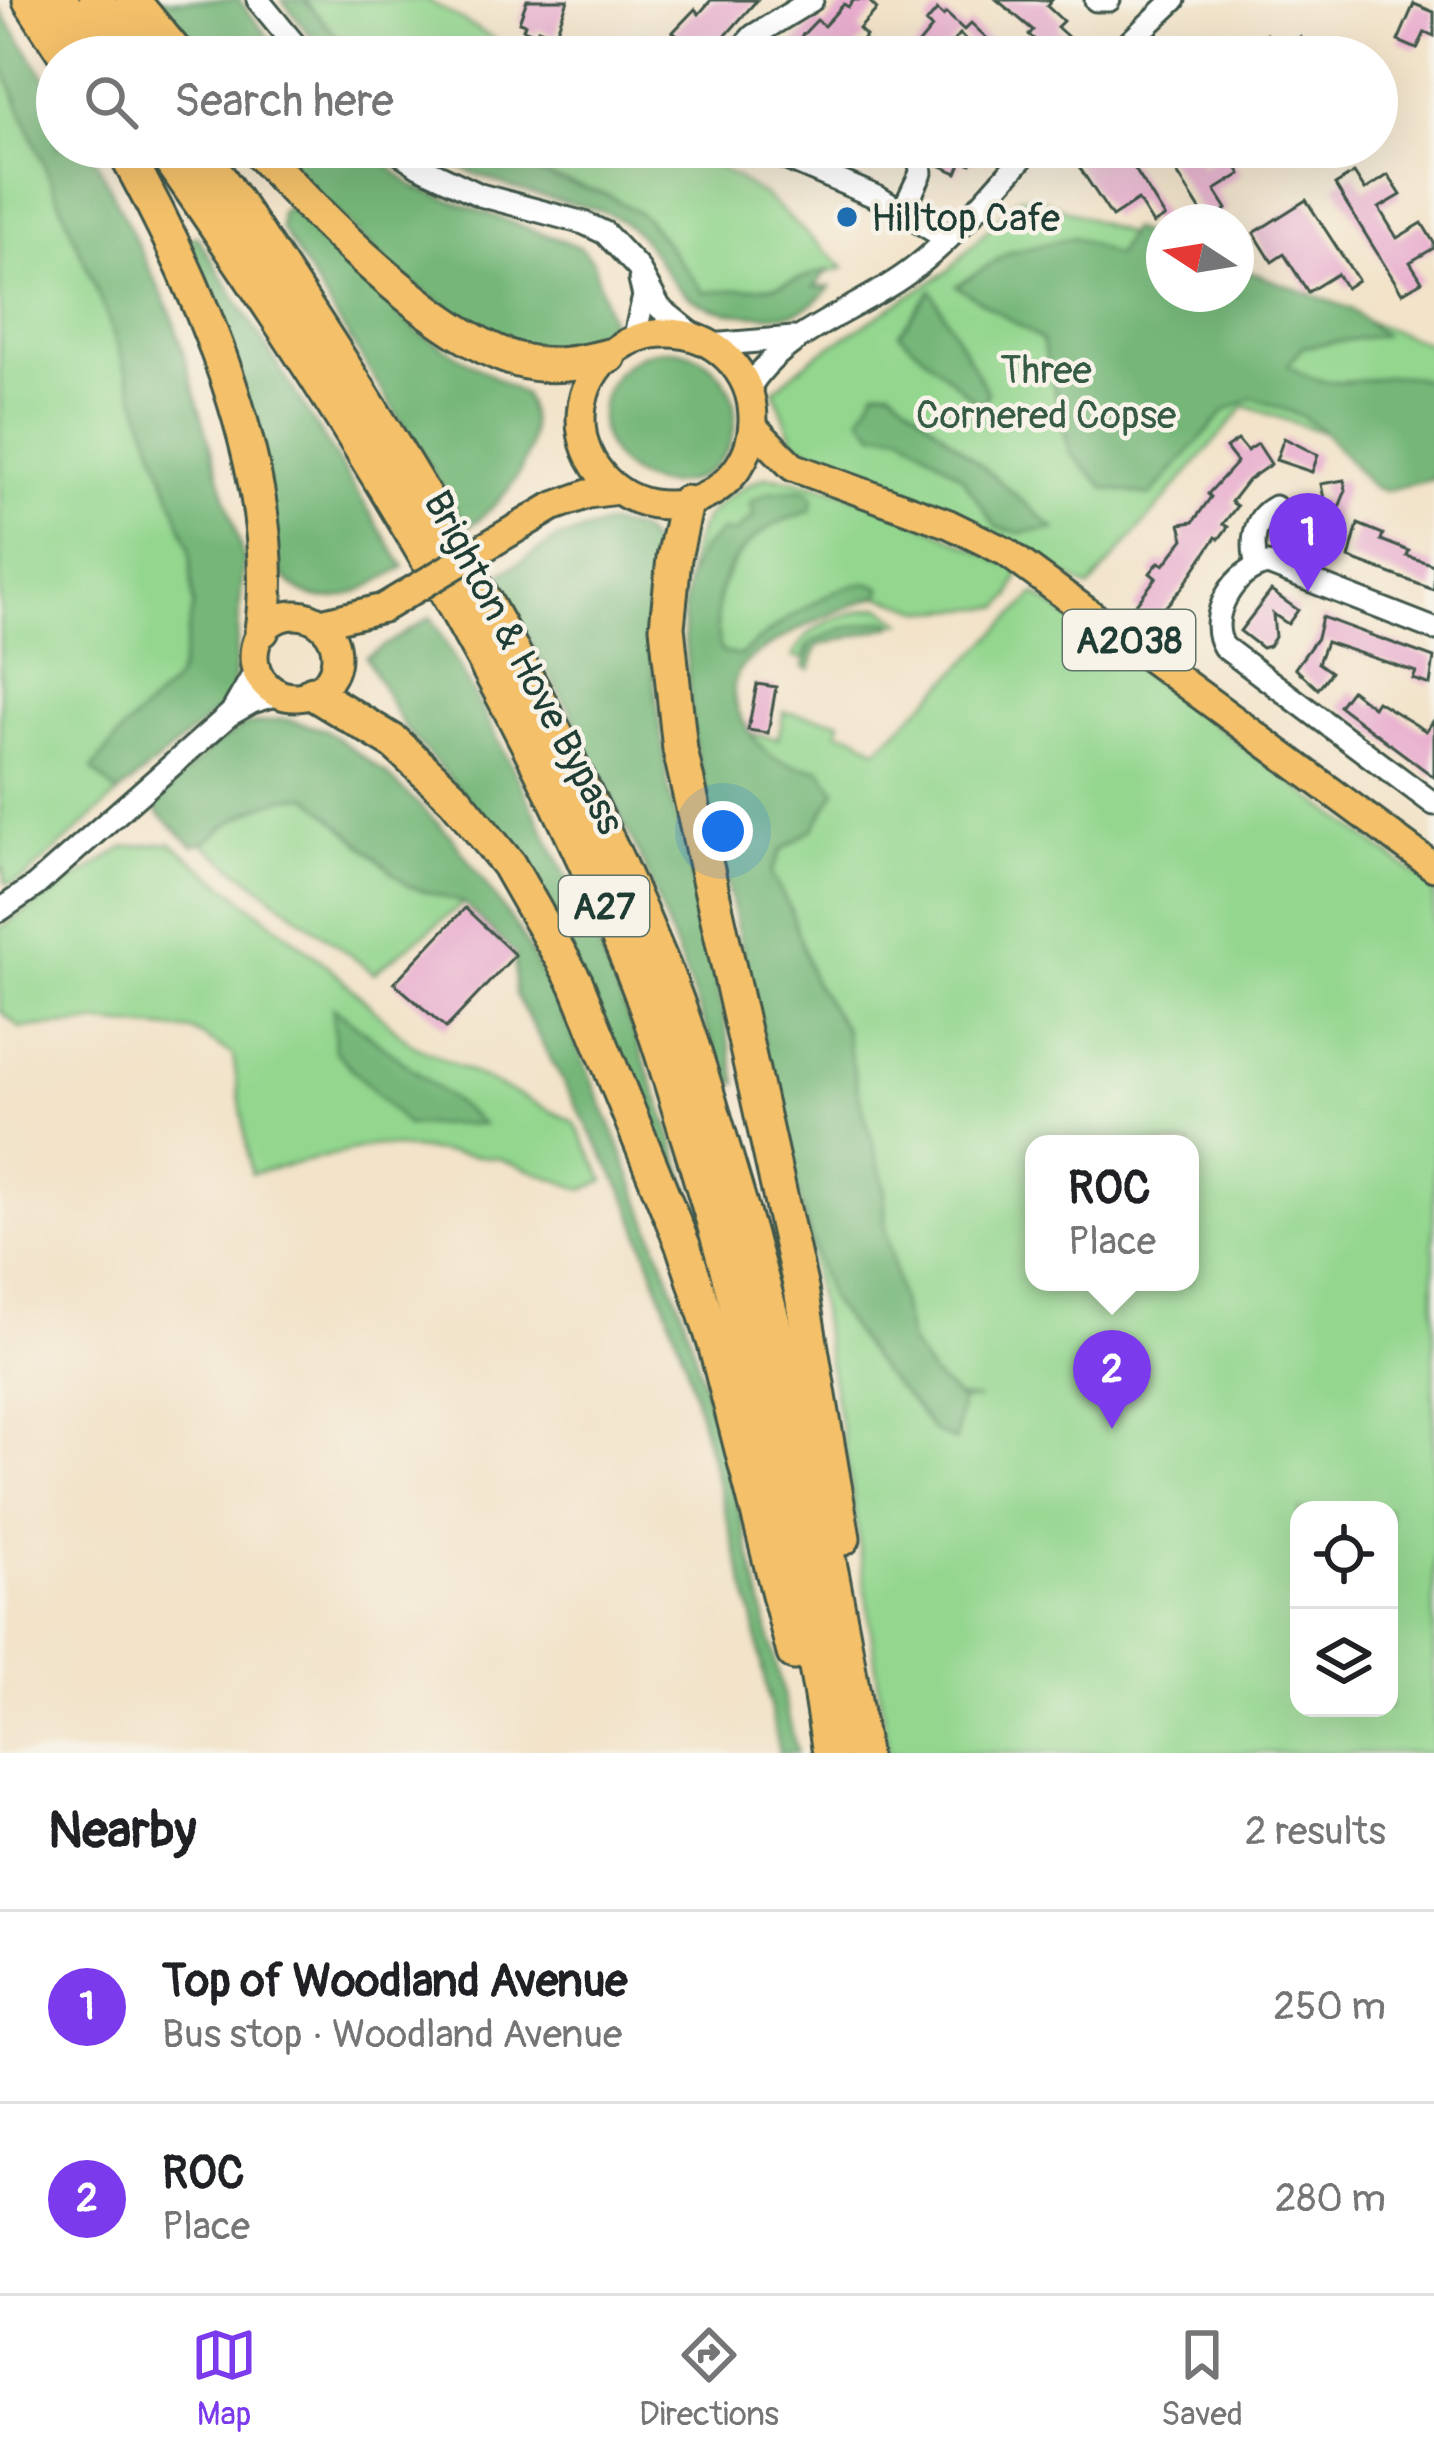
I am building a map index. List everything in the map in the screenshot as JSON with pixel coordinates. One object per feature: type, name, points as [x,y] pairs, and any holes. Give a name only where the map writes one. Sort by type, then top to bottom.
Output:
[{"type":"highway","points":[[30,0],[53,36]]},
{"type":"highway","points":[[60,0],[85,36]]},
{"type":"highway","points":[[96,0],[121,36]]},
{"type":"highway","points":[[132,0],[162,36]]},
{"type":"highway","points":[[134,168],[194,293],[250,462],[266,551],[268,588],[262,630]]},
{"type":"highway","name":"Brighton & Hove Bypass","points":[[177,168],[270,303],[403,520],[526,742],[634,975],[736,1293],[802,1589],[830,1753]]},
{"type":"highway","name":"Brighton & Hove Bypass","points":[[213,168],[295,287],[494,618],[554,730],[662,963],[686,1024],[764,1286],[833,1582],[862,1753]]},
{"type":"highway","points":[[275,168],[377,268],[472,338],[515,359],[542,364],[574,365],[621,348]]},
{"type":"highway","name":"A27","points":[[686,503],[669,590],[668,666],[674,710],[688,796],[802,1289],[849,1579],[856,1711]]},
{"type":"highway","name":"A27","points":[[314,693],[394,742],[455,799],[508,864],[576,982],[654,1170],[715,1344],[820,1753]]},
{"type":"main road","points":[[678,334],[705,342],[740,372],[748,390],[753,428],[747,452],[734,474],[712,493],[686,503],[639,501],[599,472],[586,450],[581,424],[584,399],[593,376],[621,348],[678,334]]},
{"type":"main road","name":"A2038","points":[[753,428],[793,466],[949,524],[1006,551],[1434,868]]},
{"type":"main road","points":[[552,507],[578,472],[586,450]]},
{"type":"main road","name":"A2038","points":[[734,474],[793,466]]},
{"type":"main road","points":[[383,608],[321,623],[297,614],[284,616],[262,630],[253,657],[256,670],[279,694],[302,697],[314,693],[332,675],[336,650],[346,635],[383,608],[552,507],[588,494],[618,490]]},
{"type":"main road","points":[[321,623],[336,650]]},
{"type":"street","points":[[258,0],[288,36]]},
{"type":"street","points":[[753,36],[812,0]]},
{"type":"street","points":[[1096,0],[1109,0]]},
{"type":"street","points":[[1136,36],[1174,0]]},
{"type":"street","points":[[422,168],[480,194],[605,233],[638,268],[661,308],[705,342],[799,338]]},
{"type":"street","points":[[807,168],[904,211],[947,239]]},
{"type":"street","points":[[904,211],[920,168]]},
{"type":"street","points":[[748,390],[771,358],[919,265],[1013,168]]},
{"type":"street","points":[[621,348],[644,296],[638,268]]},
{"type":"street","points":[[1257,566],[1255,532],[1263,515],[1276,507]]},
{"type":"street","points":[[1434,629],[1316,585],[1280,566],[1257,566],[1231,592],[1217,619],[1218,639],[1224,647],[1434,804]]},
{"type":"street","points":[[230,715],[256,670]]},
{"type":"street","points":[[0,910],[35,886],[230,715],[279,694]]},
{"type":"green space","points":[[150,0],[239,0],[267,36],[179,36]]},
{"type":"green space","points":[[282,0],[304,0],[337,36],[311,36]]},
{"type":"green space","points":[[304,0],[427,0],[489,36],[337,36]]},
{"type":"green space","points":[[0,10],[36,64],[36,145],[0,59]]},
{"type":"green space","points":[[0,59],[36,145],[36,168],[45,168],[105,311],[190,549],[193,607],[174,682],[93,768],[118,794],[25,878],[9,885],[4,869],[0,871]]},
{"type":"green space","points":[[45,168],[100,168],[172,315],[244,560],[232,699],[118,794],[92,769],[174,682],[193,607],[190,549],[105,311]]},
{"type":"green space","points":[[292,168],[391,168],[414,187],[580,247],[593,261],[611,324],[562,358],[493,338],[397,273]]},
{"type":"green space","points":[[463,168],[522,168],[608,195],[645,217],[704,292],[777,286],[827,270],[815,287],[830,287],[815,302],[790,314],[723,311],[680,289],[645,242],[607,213]]},
{"type":"green space","points":[[522,168],[720,168],[765,196],[844,268],[777,286],[704,293],[645,217],[608,195]]},
{"type":"green space","name":"Three Cornered Copse","points":[[1019,197],[1036,197],[1146,242],[1146,312],[1254,312],[1254,281],[1434,345],[1434,470],[1245,406],[1089,588],[942,509],[794,442],[774,390],[812,358],[948,271]]},
{"type":"green space","points":[[288,207],[417,331],[524,395],[530,415],[528,453],[510,487],[467,528],[281,228],[281,212]]},
{"type":"green space","points":[[1130,229],[1146,235],[1146,312],[1254,312],[1254,274],[1349,308],[1383,335],[1303,347],[1288,365],[1327,381],[1398,376],[1434,383],[1434,479],[1384,491],[1371,486],[1322,430],[1302,416],[1253,398],[1225,411],[1150,496],[1105,488],[1070,453],[1042,340],[956,286],[1008,253],[1074,237],[1116,256]]},
{"type":"green space","points":[[197,236],[404,567],[372,585],[325,599],[295,587],[280,572],[180,243]]},
{"type":"green space","points":[[931,290],[988,393],[982,407],[899,333]]},
{"type":"green space","points":[[668,350],[693,356],[715,370],[729,392],[735,417],[729,442],[715,464],[693,478],[668,484],[643,478],[621,464],[607,442],[601,417],[607,392],[621,370],[643,356]]},
{"type":"green space","points":[[891,388],[1055,529],[1022,533],[997,528],[961,476],[903,433],[875,433],[861,417],[876,389]]},
{"type":"green space","points":[[766,477],[863,499],[1020,571],[1011,596],[1001,607],[926,611],[879,596],[881,588],[850,586],[808,606],[739,656],[721,652],[717,612],[726,577],[746,547],[777,520],[754,516],[735,533],[722,531],[688,578],[695,541],[719,504]]},
{"type":"green space","points":[[806,489],[813,497],[811,511],[765,531],[733,561],[718,602],[721,652],[740,656],[788,619],[850,586],[881,588],[879,596],[825,617],[763,650],[739,671],[734,695],[746,726],[764,750],[788,764],[820,769],[836,791],[814,828],[781,851],[771,874],[790,908],[813,980],[845,1029],[884,1183],[885,1228],[910,1343],[932,1375],[961,1400],[956,1441],[932,1430],[882,1372],[828,1296],[801,1205],[693,736],[683,618],[688,578],[701,550],[722,531],[735,533],[754,516],[750,502],[771,492]]},
{"type":"green space","points":[[608,524],[639,530],[653,546],[649,639],[668,787],[707,935],[737,1083],[726,1080],[643,863],[570,711],[494,578],[557,539]]},
{"type":"green space","points":[[1036,594],[1434,888],[1434,1753],[888,1753],[850,1478],[801,1205],[828,1296],[882,1372],[932,1430],[955,1440],[961,1400],[979,1399],[958,1397],[932,1375],[910,1343],[885,1228],[885,1187],[845,1029],[813,980],[790,908],[771,874],[781,851],[814,828],[820,769],[780,761],[751,734],[778,739],[784,712],[840,721],[838,732],[856,735],[877,750]]},
{"type":"green space","points":[[881,607],[902,622],[807,647],[804,659],[793,657],[817,628],[842,616]]},
{"type":"green space","points":[[431,617],[570,884],[648,1069],[710,1260],[733,1357],[506,842],[404,727],[366,657]]},
{"type":"green space","points":[[882,621],[893,626],[817,646],[810,670],[803,667],[810,643],[841,629]]},
{"type":"green space","points":[[283,719],[326,730],[384,772],[451,836],[519,931],[572,1034],[684,1316],[741,1516],[797,1753],[779,1753],[752,1612],[685,1360],[628,1200],[515,994],[515,955],[464,903],[408,886],[309,797],[256,808],[193,846],[158,813],[156,801],[215,745],[245,725]]},
{"type":"green space","points":[[279,797],[309,797],[408,886],[464,903],[374,973],[203,844],[228,824]]},
{"type":"green space","points":[[171,843],[329,967],[410,1043],[574,1122],[605,1181],[583,1190],[498,1158],[375,1145],[251,1174],[233,1055],[194,1031],[101,1023],[20,1028],[0,1010],[0,928],[125,847]]},
{"type":"green space","points":[[333,1007],[483,1124],[407,1125],[335,1051]]},
{"type":"building","points":[[527,0],[568,0],[555,36],[523,29],[525,24],[519,22]]},
{"type":"building","points":[[711,0],[757,0],[725,36],[677,36],[673,32],[695,9],[699,14]]},
{"type":"building","points":[[854,0],[868,0],[877,9],[859,29],[866,36],[802,36],[817,20],[824,26],[844,4],[848,7]]},
{"type":"building","points":[[997,0],[1052,0],[1047,6],[1063,21],[1057,27],[1067,36],[1030,36],[1033,30]]},
{"type":"building","points":[[1414,4],[1434,12],[1434,36],[1425,32],[1417,49],[1398,41]]},
{"type":"building","points":[[937,10],[964,30],[971,23],[985,36],[925,36],[932,28],[926,23]]},
{"type":"building","points":[[1080,168],[1134,168],[1157,204],[1146,204],[1146,213],[1138,200],[1112,217]]},
{"type":"building","points":[[1174,168],[1237,168],[1241,174],[1215,190],[1224,204],[1196,204]]},
{"type":"building","points":[[1354,173],[1365,190],[1388,175],[1401,195],[1379,208],[1397,238],[1422,223],[1434,243],[1434,248],[1410,262],[1422,281],[1402,293],[1335,185]]},
{"type":"building","points":[[1306,200],[1358,280],[1346,288],[1337,274],[1308,292],[1284,254],[1272,262],[1254,233]]},
{"type":"building","points":[[1284,438],[1318,455],[1312,472],[1276,460]]},
{"type":"building","points":[[1238,440],[1247,451],[1258,444],[1271,464],[1248,480],[1231,502],[1237,506],[1223,524],[1228,527],[1152,622],[1133,608],[1156,578],[1150,573],[1159,562],[1164,565],[1184,539],[1180,524],[1193,522],[1211,497],[1208,494],[1237,462],[1226,448]]},
{"type":"building","points":[[1344,480],[1346,490],[1317,561],[1296,552],[1317,500],[1324,499],[1321,484]]},
{"type":"building","points":[[1358,524],[1383,534],[1381,540],[1409,551],[1407,556],[1434,565],[1434,590],[1349,558]]},
{"type":"building","points":[[1271,591],[1298,610],[1288,624],[1273,614],[1275,637],[1262,648],[1240,631]]},
{"type":"building","points":[[1322,617],[1434,658],[1430,685],[1413,679],[1416,672],[1326,642],[1318,663],[1331,672],[1318,689],[1295,668],[1317,638]]},
{"type":"building","points":[[757,684],[776,687],[768,733],[748,730]]},
{"type":"building","points":[[1351,690],[1373,707],[1377,701],[1426,731],[1434,720],[1434,777],[1339,706]]},
{"type":"building","points":[[465,908],[515,955],[446,1028],[394,983]]},
{"type":"place","name":"Hilltop Cafe","points":[[847,217]]},
{"type":"place","name":"Top of Woodland Avenue","points":[[1308,592]]},
{"type":"place","name":"ROC","points":[[1112,1429]]}]
